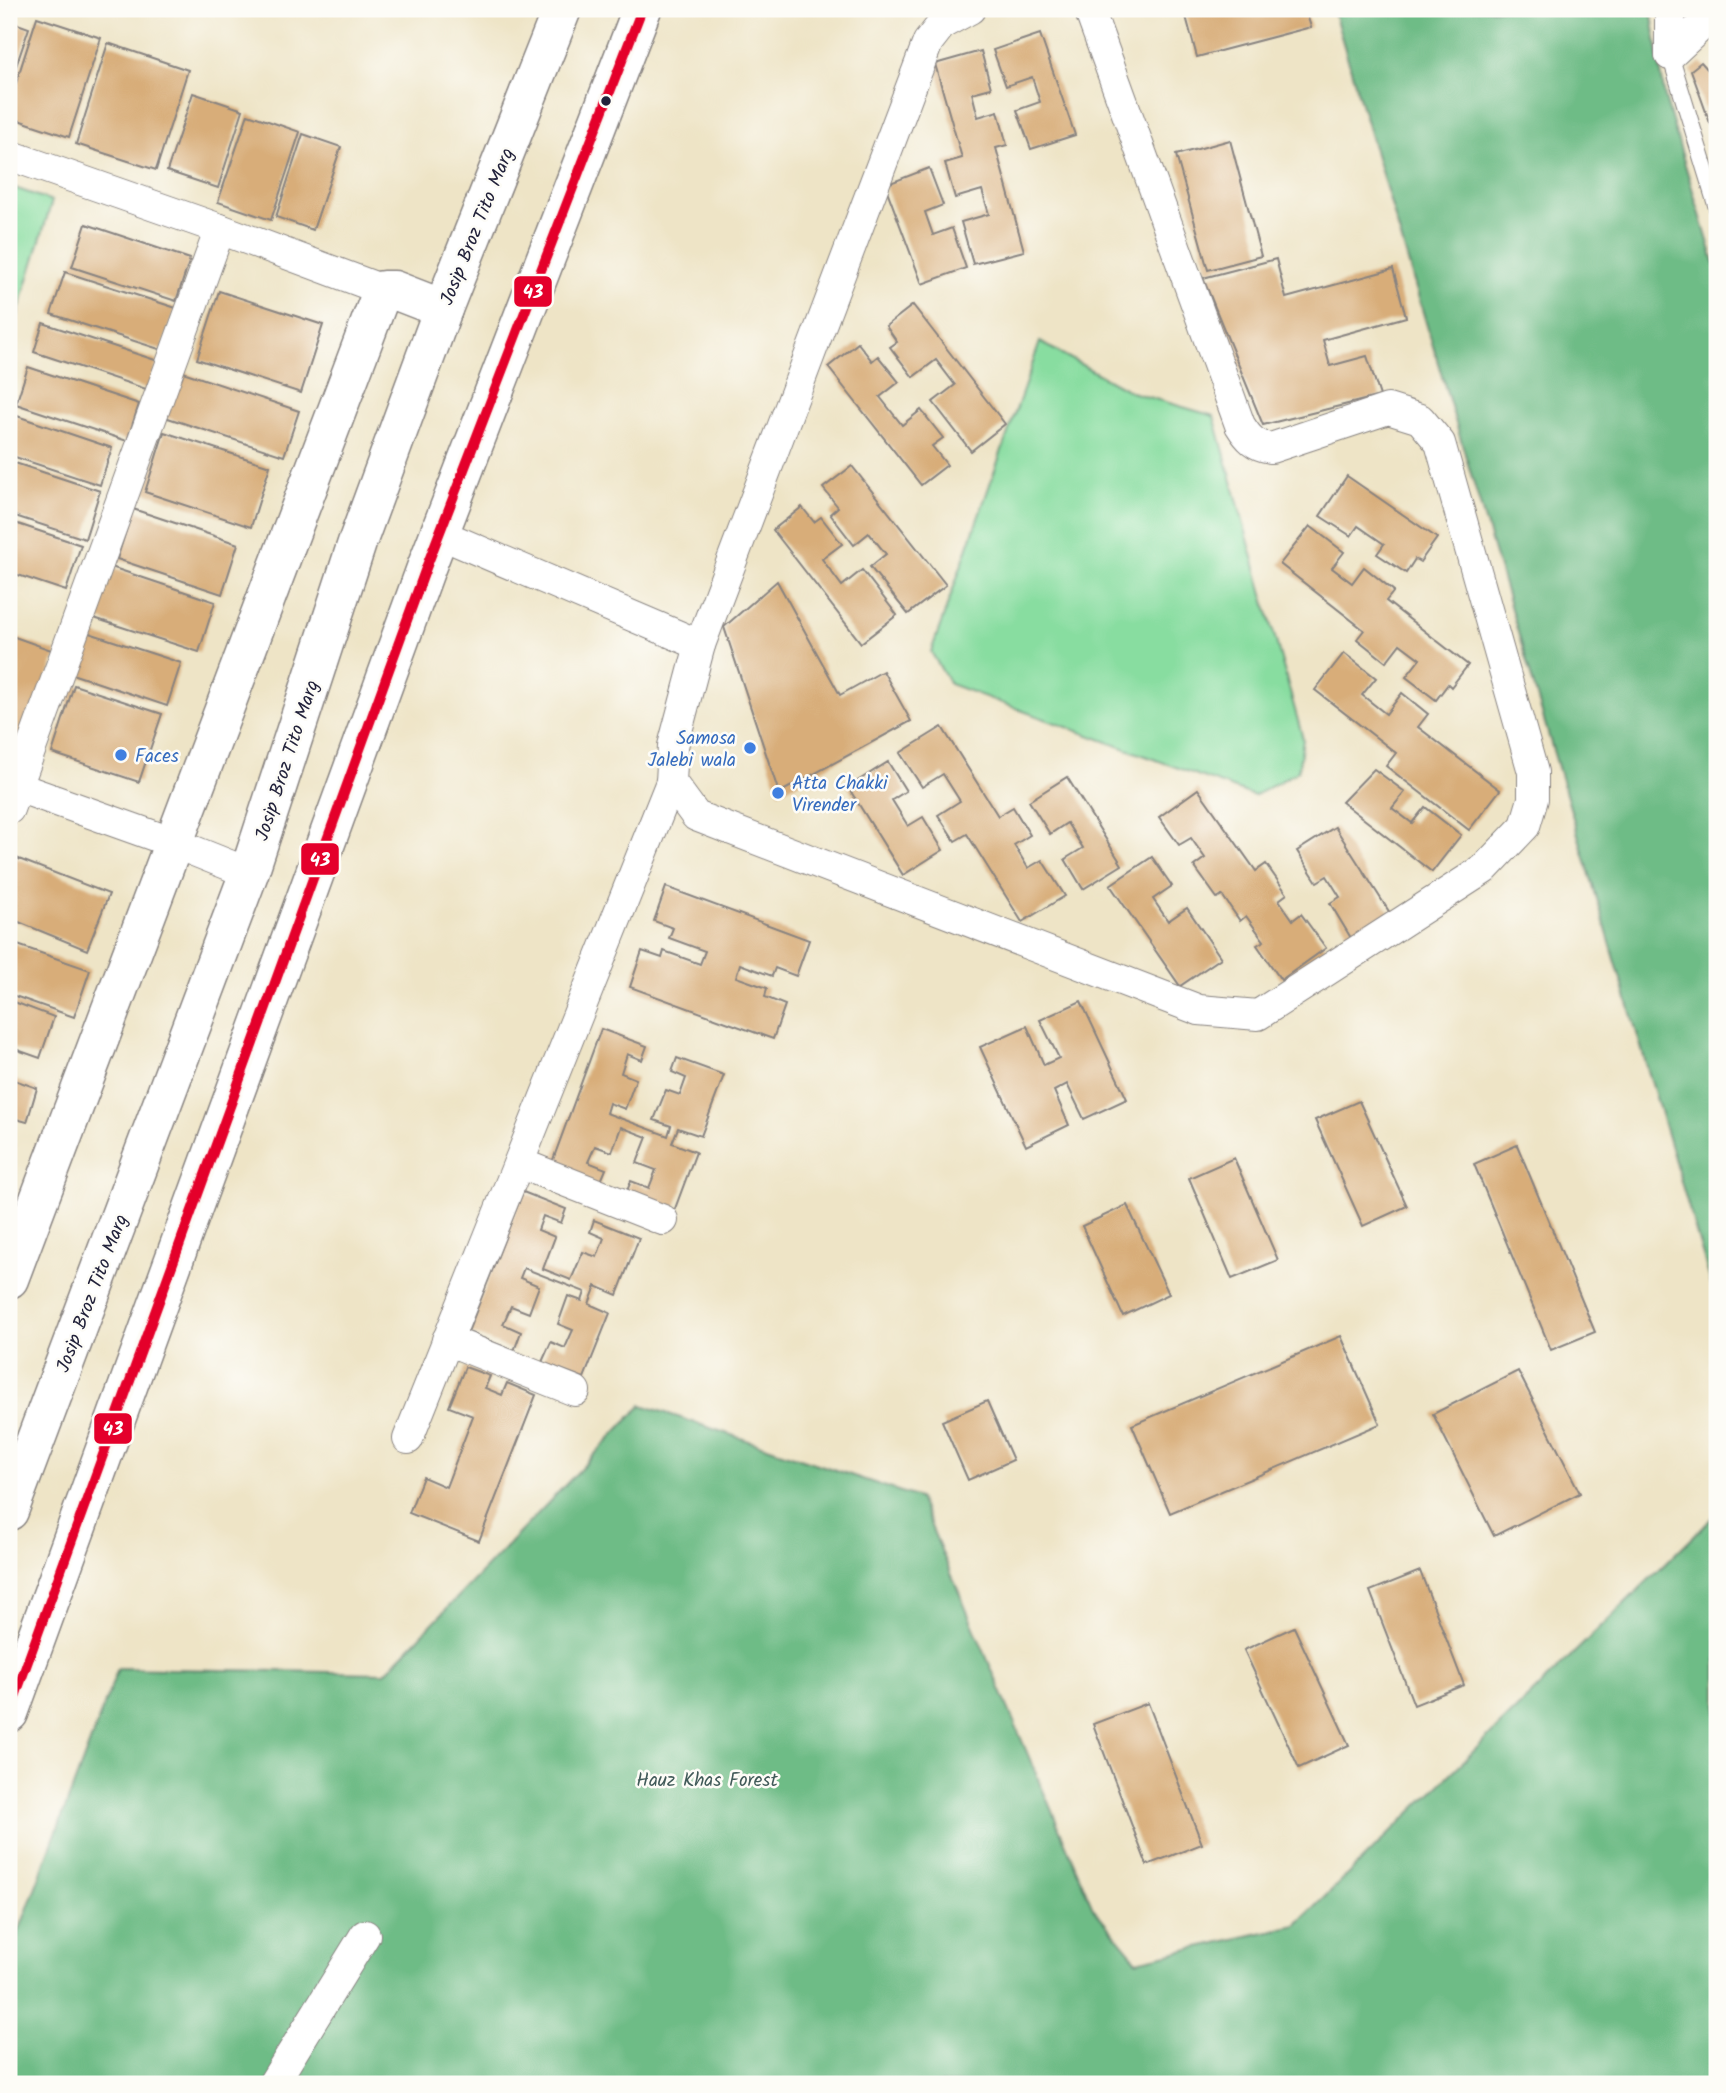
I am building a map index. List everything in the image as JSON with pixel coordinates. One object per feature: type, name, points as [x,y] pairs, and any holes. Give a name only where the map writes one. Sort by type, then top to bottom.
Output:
[{"type":"main road","name":"Josip Broz Tito Marg","points":[[9,1511],[249,873],[357,543],[443,309],[562,9]]},
{"type":"main road","points":[[9,1713],[440,534],[642,9]]},
{"type":"main road","points":[[9,1279],[383,290],[394,290],[443,309]]},
{"type":"street","points":[[408,1440],[671,782],[673,746],[700,645],[928,42],[942,24],[970,9]]},
{"type":"street","points":[[671,782],[695,816],[1199,1010],[1229,1014],[1258,1015],[1484,869],[1525,826],[1533,799],[1533,772],[1440,443],[1420,419],[1388,409],[1271,448],[1258,446],[1247,437],[1240,425],[1089,9]]},
{"type":"street","points":[[1670,9],[1670,55]]},
{"type":"street","points":[[1670,55],[1717,11]]},
{"type":"street","points":[[9,155],[383,290]]},
{"type":"street","points":[[220,229],[11,794],[174,843],[249,873]]},
{"type":"street","points":[[440,534],[700,645]]},
{"type":"street","points":[[519,1163],[663,1220]]},
{"type":"street","points":[[447,1340],[575,1391]]},
{"type":"street","points":[[273,2084],[365,1935]]},
{"type":"lane","points":[[1670,55],[1717,208]]},
{"type":"green space","points":[[1333,9],[1651,9],[1665,98],[1717,271],[1717,1303]]},
{"type":"green space","points":[[9,186],[52,201],[9,342]]},
{"type":"green space","points":[[1040,342],[1131,392],[1214,416],[1303,739],[1298,771],[1254,796],[950,684],[931,652]]},
{"type":"green space","name":"Hauz Khas Forest","points":[[642,1405],[919,1498],[1093,1908],[1137,1961],[1296,1925],[1717,1513],[1717,2084],[9,2084],[9,1958],[118,1668],[385,1673]]},
{"type":"building","points":[[1184,9],[1305,9],[1311,27],[1197,57]]},
{"type":"building","points":[[37,17],[101,38],[69,137],[9,117],[9,105]]},
{"type":"building","points":[[9,21],[29,28],[9,87]]},
{"type":"building","points":[[1040,34],[1075,135],[1031,149],[1017,110],[1040,102],[1032,77],[1006,86],[993,50]]},
{"type":"building","points":[[108,43],[188,70],[156,170],[76,144]]},
{"type":"building","points":[[981,51],[991,88],[972,93],[978,117],[998,111],[1007,145],[996,148],[1024,251],[973,264],[961,222],[989,214],[982,190],[955,198],[945,163],[962,158],[935,64]]},
{"type":"building","points":[[1701,62],[1717,80],[1717,131],[1710,123],[1691,70]]},
{"type":"building","points":[[193,93],[243,110],[218,188],[167,171]]},
{"type":"building","points":[[248,114],[300,132],[271,220],[218,202]]},
{"type":"building","points":[[303,134],[341,147],[313,230],[276,217]]},
{"type":"building","points":[[1230,140],[1261,256],[1208,270],[1176,155]]},
{"type":"building","points":[[929,168],[943,205],[925,212],[933,235],[952,228],[966,268],[922,284],[885,185]]},
{"type":"building","points":[[86,224],[190,259],[176,301],[72,267]]},
{"type":"building","points":[[1276,259],[1286,298],[1393,269],[1406,317],[1323,340],[1330,366],[1367,356],[1380,396],[1263,425],[1203,278]]},
{"type":"building","points":[[65,272],[176,308],[162,350],[51,314]]},
{"type":"building","points":[[219,291],[323,325],[301,393],[197,359]]},
{"type":"building","points":[[913,305],[1005,424],[971,451],[933,402],[955,385],[936,360],[913,377],[890,347],[897,342],[886,326]]},
{"type":"building","points":[[43,323],[158,361],[149,390],[34,352]]},
{"type":"building","points":[[858,343],[872,361],[878,356],[899,382],[880,397],[902,425],[921,410],[943,438],[932,446],[947,465],[921,485],[828,367]]},
{"type":"building","points":[[28,367],[139,404],[127,441],[16,404]]},
{"type":"building","points":[[180,371],[299,411],[284,456],[165,417]]},
{"type":"building","points":[[11,414],[112,448],[100,485],[9,455]]},
{"type":"building","points":[[164,432],[270,466],[251,527],[145,492]]},
{"type":"building","points":[[9,461],[100,491],[85,539],[9,514]]},
{"type":"building","points":[[852,466],[946,585],[908,614],[870,567],[886,554],[869,533],[854,545],[830,514],[838,507],[823,488]]},
{"type":"building","points":[[1347,476],[1437,538],[1420,562],[1415,559],[1406,573],[1377,554],[1384,544],[1358,526],[1351,536],[1320,516]]},
{"type":"building","points":[[802,507],[814,522],[821,517],[842,544],[822,559],[842,586],[862,570],[897,615],[861,643],[773,530]]},
{"type":"building","points":[[133,509],[238,544],[222,594],[117,559]]},
{"type":"building","points":[[9,521],[81,545],[66,591],[9,572]]},
{"type":"building","points":[[1310,526],[1344,552],[1332,568],[1352,583],[1364,567],[1394,591],[1386,601],[1468,665],[1451,687],[1448,684],[1436,700],[1406,677],[1420,659],[1400,644],[1386,662],[1357,639],[1364,630],[1280,564]]},
{"type":"building","points":[[108,566],[215,602],[199,652],[91,617]]},
{"type":"building","points":[[777,581],[840,695],[883,671],[911,721],[779,793],[724,627]]},
{"type":"building","points":[[83,631],[181,663],[167,706],[69,673]]},
{"type":"building","points":[[9,635],[57,652],[20,758],[9,754]]},
{"type":"building","points":[[1344,653],[1376,678],[1362,695],[1386,714],[1402,693],[1428,714],[1418,727],[1500,790],[1469,830],[1386,766],[1396,753],[1315,690]]},
{"type":"building","points":[[74,685],[162,714],[139,782],[52,753]]},
{"type":"building","points":[[942,727],[998,816],[1013,807],[1030,835],[1014,845],[1028,868],[1042,860],[1065,896],[1022,922],[967,834],[955,841],[938,815],[960,801],[943,774],[922,787],[900,753]]},
{"type":"building","points":[[888,762],[906,791],[892,800],[908,826],[923,817],[943,850],[903,875],[848,787]]},
{"type":"building","points":[[1374,769],[1405,792],[1392,808],[1412,823],[1425,807],[1461,835],[1432,872],[1342,802]]},
{"type":"building","points":[[1067,777],[1122,865],[1083,889],[1065,859],[1083,848],[1067,823],[1050,834],[1029,801]]},
{"type":"building","points":[[1198,789],[1256,871],[1266,864],[1287,894],[1279,900],[1293,920],[1301,914],[1326,948],[1281,980],[1257,945],[1264,941],[1246,916],[1240,921],[1222,895],[1217,898],[1194,866],[1205,858],[1191,838],[1179,845],[1159,817]]},
{"type":"building","points":[[1335,827],[1390,913],[1351,938],[1330,903],[1340,897],[1327,876],[1317,882],[1297,851]]},
{"type":"building","points":[[11,856],[109,894],[87,950],[9,918]]},
{"type":"building","points":[[1152,857],[1172,886],[1153,899],[1168,921],[1187,908],[1221,958],[1180,986],[1110,885]]},
{"type":"building","points":[[666,887],[809,940],[796,976],[775,968],[772,976],[740,964],[736,977],[767,988],[765,997],[785,1005],[773,1039],[630,987],[642,951],[662,958],[664,951],[700,964],[705,951],[669,938],[673,928],[654,921]]},
{"type":"building","points":[[9,942],[90,970],[74,1017],[9,994]]},
{"type":"building","points":[[9,1000],[54,1017],[40,1058],[9,1047]]},
{"type":"building","points":[[1081,1001],[1127,1099],[1084,1119],[1067,1084],[1054,1091],[1069,1125],[1026,1146],[980,1047],[1027,1026],[1044,1065],[1059,1058],[1040,1020]]},
{"type":"building","points":[[601,1029],[647,1046],[642,1060],[627,1054],[621,1073],[636,1079],[625,1109],[609,1103],[606,1113],[668,1136],[671,1126],[654,1120],[666,1090],[680,1095],[686,1078],[672,1072],[677,1058],[724,1075],[701,1136],[678,1128],[672,1143],[696,1152],[673,1214],[625,1196],[631,1181],[649,1188],[656,1170],[637,1163],[647,1137],[621,1127],[612,1152],[595,1146],[588,1162],[606,1169],[599,1186],[550,1168]]},
{"type":"building","points":[[9,1078],[37,1088],[27,1122],[9,1117]]},
{"type":"building","points":[[1359,1101],[1407,1206],[1363,1226],[1315,1120]]},
{"type":"building","points":[[9,1143],[16,1145],[9,1164]]},
{"type":"building","points":[[1517,1145],[1595,1332],[1551,1350],[1474,1164]]},
{"type":"building","points":[[1234,1158],[1278,1260],[1232,1279],[1189,1178]]},
{"type":"building","points":[[523,1192],[566,1209],[561,1223],[543,1216],[538,1230],[555,1237],[543,1269],[571,1280],[583,1252],[597,1257],[604,1238],[590,1232],[594,1220],[639,1238],[617,1295],[596,1286],[589,1304],[610,1313],[584,1378],[542,1362],[551,1342],[565,1348],[573,1330],[558,1324],[568,1296],[582,1301],[585,1292],[524,1268],[520,1278],[539,1286],[529,1313],[511,1306],[503,1324],[521,1332],[514,1351],[468,1332]]},
{"type":"building","points":[[1127,1205],[1169,1294],[1123,1316],[1082,1226]]},
{"type":"building","points":[[1341,1336],[1380,1424],[1170,1513],[1132,1425]]},
{"type":"building","points":[[465,1367],[490,1376],[485,1388],[502,1395],[507,1383],[536,1395],[479,1541],[409,1513],[423,1477],[446,1487],[473,1416],[449,1407]]},
{"type":"building","points":[[1518,1371],[1580,1493],[1494,1536],[1433,1414]]},
{"type":"building","points":[[987,1401],[1013,1460],[968,1480],[942,1421]]},
{"type":"building","points":[[1420,1571],[1464,1685],[1414,1705],[1370,1591]]},
{"type":"building","points":[[1294,1627],[1349,1745],[1299,1768],[1244,1650]]},
{"type":"building","points":[[1148,1703],[1202,1844],[1147,1865],[1093,1724]]},
{"type":"transit line","name":"43","points":[[9,1713],[426,568],[642,9]]},
{"type":"place","name":"Samosa Jalebi wala","points":[[750,748]]},
{"type":"place","name":"Faces","points":[[121,755]]},
{"type":"place","name":"Atta Chakki Virender","points":[[778,793]]}]
